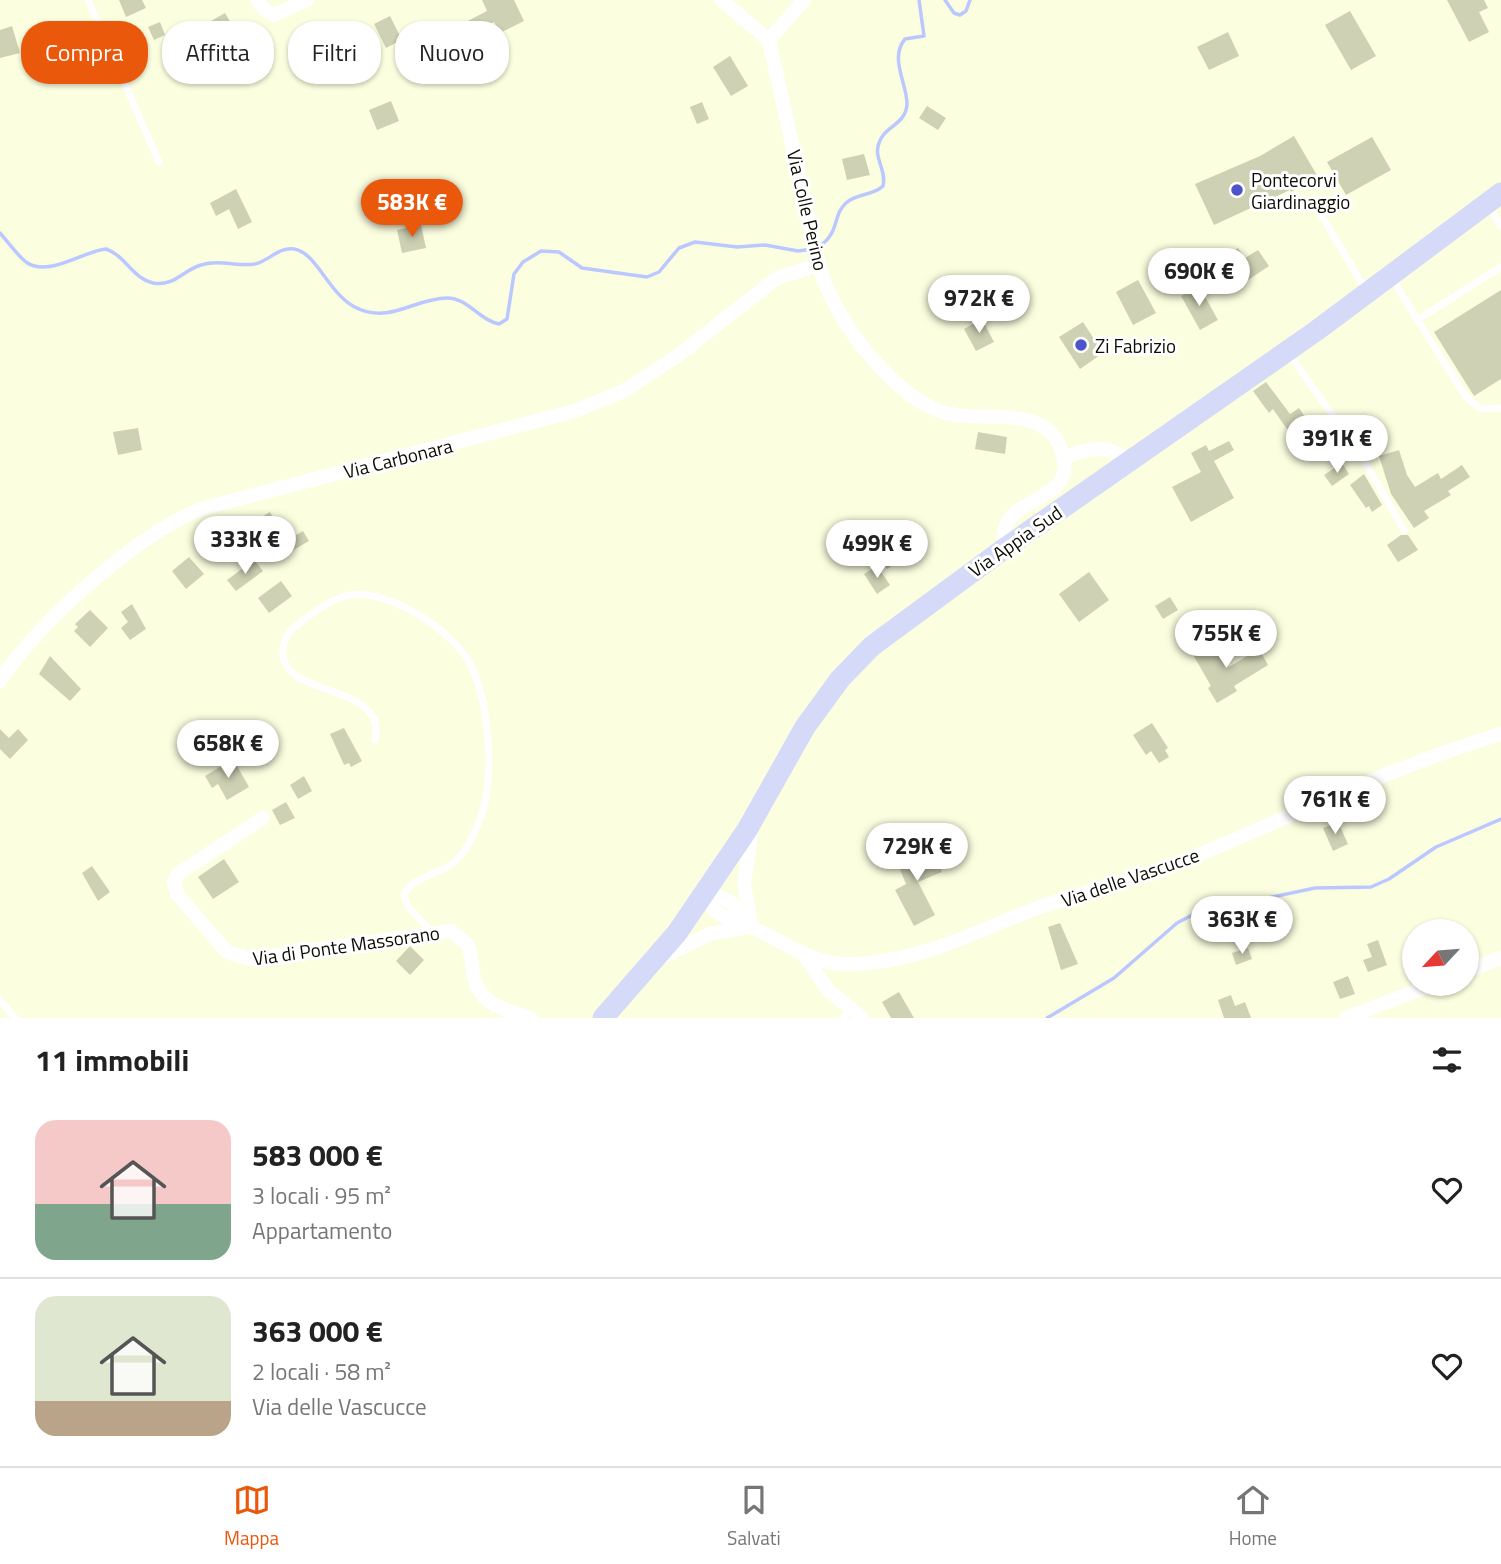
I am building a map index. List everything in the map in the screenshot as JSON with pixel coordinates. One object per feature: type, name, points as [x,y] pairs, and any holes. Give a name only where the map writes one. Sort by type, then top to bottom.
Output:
[{"type":"main road","name":"Via Appia Sud","points":[[603,1018],[657,959],[704,896],[754,819],[797,738],[849,668],[900,622],[1287,351],[1494,198]]},
{"type":"street","points":[[257,0],[267,12],[278,15],[307,0]]},
{"type":"street","points":[[721,0],[769,40],[804,0]]},
{"type":"street","name":"Via Colle Perino","points":[[769,40],[818,262],[830,293],[859,339],[889,375],[912,396],[938,411],[956,416],[1032,420],[1049,431],[1063,458]]},
{"type":"street","name":"Via Carbonara","points":[[0,681],[27,644],[72,600],[149,538],[180,518],[208,507],[544,422],[595,403],[630,387],[685,351],[777,278],[818,262]]},
{"type":"street","points":[[1005,548],[1003,533],[1006,520],[1016,510],[1057,486],[1063,470],[1063,458],[1101,448],[1115,451],[1129,461]]},
{"type":"street","name":"Via delle Vascucce","points":[[704,896],[719,915],[754,929],[805,956],[831,963],[851,964],[892,960],[938,950],[1040,907],[1163,869],[1401,769],[1501,734]]},
{"type":"street","name":"Via di Ponte Massorano","points":[[262,818],[178,874],[174,882],[177,894],[229,954],[250,959],[447,931],[463,937],[470,949],[475,979],[483,996],[497,1007],[531,1018]]},
{"type":"street","points":[[657,959],[717,932],[754,929],[746,907],[744,884],[754,819]]},
{"type":"street","points":[[805,956],[825,986],[852,1015]]},
{"type":"street","points":[[1479,966],[1501,958]]},
{"type":"street","points":[[1346,1018],[1403,996]]},
{"type":"lane","points":[[88,0],[159,162]]},
{"type":"lane","points":[[1494,198],[1501,226]]},
{"type":"lane","points":[[1322,216],[1367,293]]},
{"type":"lane","points":[[1417,320],[1501,267]]},
{"type":"lane","points":[[1390,276],[1469,401],[1481,409],[1501,408]]},
{"type":"lane","points":[[1287,351],[1356,446],[1404,530]]},
{"type":"lane","points":[[375,740],[373,718],[360,703],[309,684],[296,674],[284,654],[285,640],[295,627],[329,603],[351,595],[371,596],[388,601],[438,628],[464,654],[479,687],[488,773],[479,821],[469,843],[456,861],[411,884],[404,895],[408,907],[432,932]]},
{"type":"lane","points":[[0,1000],[15,1018]]},
{"type":"building","points":[[119,0],[142,0],[146,8],[126,17]]},
{"type":"building","points":[[482,0],[514,0],[524,21],[509,28],[509,21],[468,21],[487,11]]},
{"type":"building","points":[[1447,0],[1484,0],[1488,8],[1479,12],[1489,32],[1469,42]]},
{"type":"building","points":[[1350,11],[1376,56],[1351,70],[1325,25]]},
{"type":"building","points":[[225,13],[230,21],[211,21]]},
{"type":"building","points":[[390,16],[395,26],[395,44],[386,48],[381,38],[380,21]]},
{"type":"building","points":[[160,22],[162,36],[154,40],[148,27]]},
{"type":"building","points":[[12,26],[20,53],[0,58],[0,30]]},
{"type":"building","points":[[1228,32],[1239,56],[1209,70],[1197,47]]},
{"type":"building","points":[[730,56],[748,86],[731,96],[713,67]]},
{"type":"building","points":[[391,101],[399,121],[377,130],[369,110]]},
{"type":"building","points":[[702,102],[709,119],[697,124],[690,107]]},
{"type":"building","points":[[927,106],[946,118],[938,130],[919,118]]},
{"type":"building","name":"Pontecorvi Giardinaggio","points":[[1294,136],[1318,177],[1291,192],[1290,190],[1214,225],[1195,184],[1260,156]]},
{"type":"building","points":[[1372,137],[1391,170],[1346,195],[1327,162]]},
{"type":"building","points":[[864,154],[870,175],[847,180],[842,159]]},
{"type":"building","points":[[236,189],[252,222],[238,229],[229,209],[216,216],[210,203]]},
{"type":"building","points":[[421,225],[426,248],[402,253],[397,230]]},
{"type":"building","points":[[1238,248],[1245,258],[1258,250],[1269,266],[1239,286],[1221,259]]},
{"type":"building","points":[[1138,280],[1156,313],[1133,325],[1116,292]]},
{"type":"building","points":[[1199,286],[1218,320],[1200,330],[1181,296]]},
{"type":"building","points":[[1501,290],[1501,379],[1474,396],[1434,332]]},
{"type":"building","points":[[982,319],[994,342],[976,351],[964,329]]},
{"type":"building","name":"Zi Fabrizio","points":[[1083,322],[1103,353],[1080,369],[1059,337]]},
{"type":"building","points":[[1266,382],[1290,414],[1299,408],[1315,431],[1330,422],[1346,445],[1332,454],[1326,445],[1307,458],[1273,409],[1269,413],[1253,391]]},
{"type":"building","points":[[138,428],[142,450],[118,455],[113,432]]},
{"type":"building","points":[[978,432],[1007,437],[1005,454],[975,449]]},
{"type":"building","points":[[1229,441],[1234,450],[1214,461],[1234,498],[1191,522],[1172,487],[1201,472],[1191,453],[1206,445],[1209,451]]},
{"type":"building","points":[[1399,450],[1407,475],[1415,487],[1438,473],[1441,479],[1462,465],[1470,477],[1448,491],[1451,495],[1424,511],[1429,518],[1414,528],[1391,494],[1379,456]]},
{"type":"building","points":[[1342,463],[1349,474],[1332,486],[1324,475]]},
{"type":"building","points":[[1364,474],[1382,505],[1372,512],[1369,506],[1366,508],[1350,485]]},
{"type":"building","points":[[270,512],[286,541],[303,531],[309,541],[290,552],[284,543],[272,549],[256,520]]},
{"type":"building","points":[[1401,535],[1408,535],[1418,550],[1398,562],[1387,545]]},
{"type":"building","points":[[883,538],[898,562],[887,569],[872,545]]},
{"type":"building","points":[[189,557],[204,574],[186,589],[172,571]]},
{"type":"building","points":[[254,560],[263,571],[236,591],[227,580]]},
{"type":"building","points":[[877,566],[890,585],[877,594],[864,574]]},
{"type":"building","points":[[1089,572],[1109,600],[1079,622],[1059,594]]},
{"type":"building","points":[[281,581],[292,596],[269,613],[258,598]]},
{"type":"building","points":[[1170,597],[1178,610],[1163,619],[1155,606]]},
{"type":"building","points":[[132,604],[146,629],[130,640],[121,628],[128,622],[121,612]]},
{"type":"building","points":[[90,610],[108,628],[90,647],[74,631],[78,627],[75,624]]},
{"type":"building","points":[[1213,641],[1229,667],[1259,649],[1268,665],[1234,686],[1237,691],[1217,703],[1208,688],[1211,686],[1192,653]]},
{"type":"building","points":[[50,656],[81,689],[70,701],[39,674]]},
{"type":"building","points":[[1152,723],[1168,748],[1165,750],[1169,757],[1159,763],[1151,751],[1146,755],[1133,735]]},
{"type":"building","points":[[344,728],[362,761],[351,767],[349,763],[344,765],[330,734]]},
{"type":"building","points":[[0,729],[9,738],[18,729],[28,740],[10,759],[0,749]]},
{"type":"building","points":[[233,759],[249,787],[227,800],[218,784],[212,788],[205,776]]},
{"type":"building","points":[[304,776],[312,791],[298,799],[290,785]]},
{"type":"building","points":[[286,802],[295,818],[280,825],[272,810]]},
{"type":"building","points":[[1338,822],[1348,844],[1333,851],[1323,828]]},
{"type":"building","points":[[932,848],[942,872],[918,882],[935,915],[914,926],[895,890],[906,884],[894,855],[905,851],[908,857]]},
{"type":"building","points":[[224,859],[239,882],[213,899],[198,877]]},
{"type":"building","points":[[92,866],[110,892],[98,901],[82,873]]},
{"type":"building","points":[[1060,923],[1078,964],[1061,970],[1048,927]]},
{"type":"building","points":[[1378,940],[1387,965],[1368,972],[1363,960],[1372,957],[1367,944]]},
{"type":"building","points":[[410,946],[424,960],[410,975],[396,961]]},
{"type":"building","points":[[1248,948],[1252,959],[1236,965],[1232,953]]},
{"type":"building","points":[[1348,976],[1355,994],[1340,999],[1333,982]]},
{"type":"building","points":[[899,992],[914,1018],[891,1018],[882,1002]]},
{"type":"building","points":[[1231,995],[1235,1006],[1245,1002],[1251,1018],[1224,1018],[1218,1000]]},
{"type":"waterway","points":[[820,246],[831,235],[846,203],[883,186],[878,148],[885,133],[906,111],[899,54],[905,39],[924,36],[919,0]]},
{"type":"waterway","points":[[945,0],[954,13],[960,15],[966,11],[970,0]]},
{"type":"waterway","points":[[0,233],[22,259],[35,266],[55,265],[106,249],[113,252],[140,277],[160,284],[201,265],[255,264],[283,250],[294,249],[310,258],[340,295],[359,309],[371,313],[393,312],[447,298],[461,302],[499,324],[507,319],[514,274],[523,262],[541,251],[559,252],[582,268],[647,277],[659,272],[679,248],[695,242],[737,247],[765,245],[798,251],[813,249]]},
{"type":"waterway","points":[[1047,1018],[1114,978],[1177,923],[1196,913],[1315,888],[1371,887],[1389,879],[1436,847],[1501,819]]},
{"type":"place","name":"Pontecorvi Giardinaggio","points":[[1237,190]]},
{"type":"place","name":"Zi Fabrizio","points":[[1081,345]]}]
